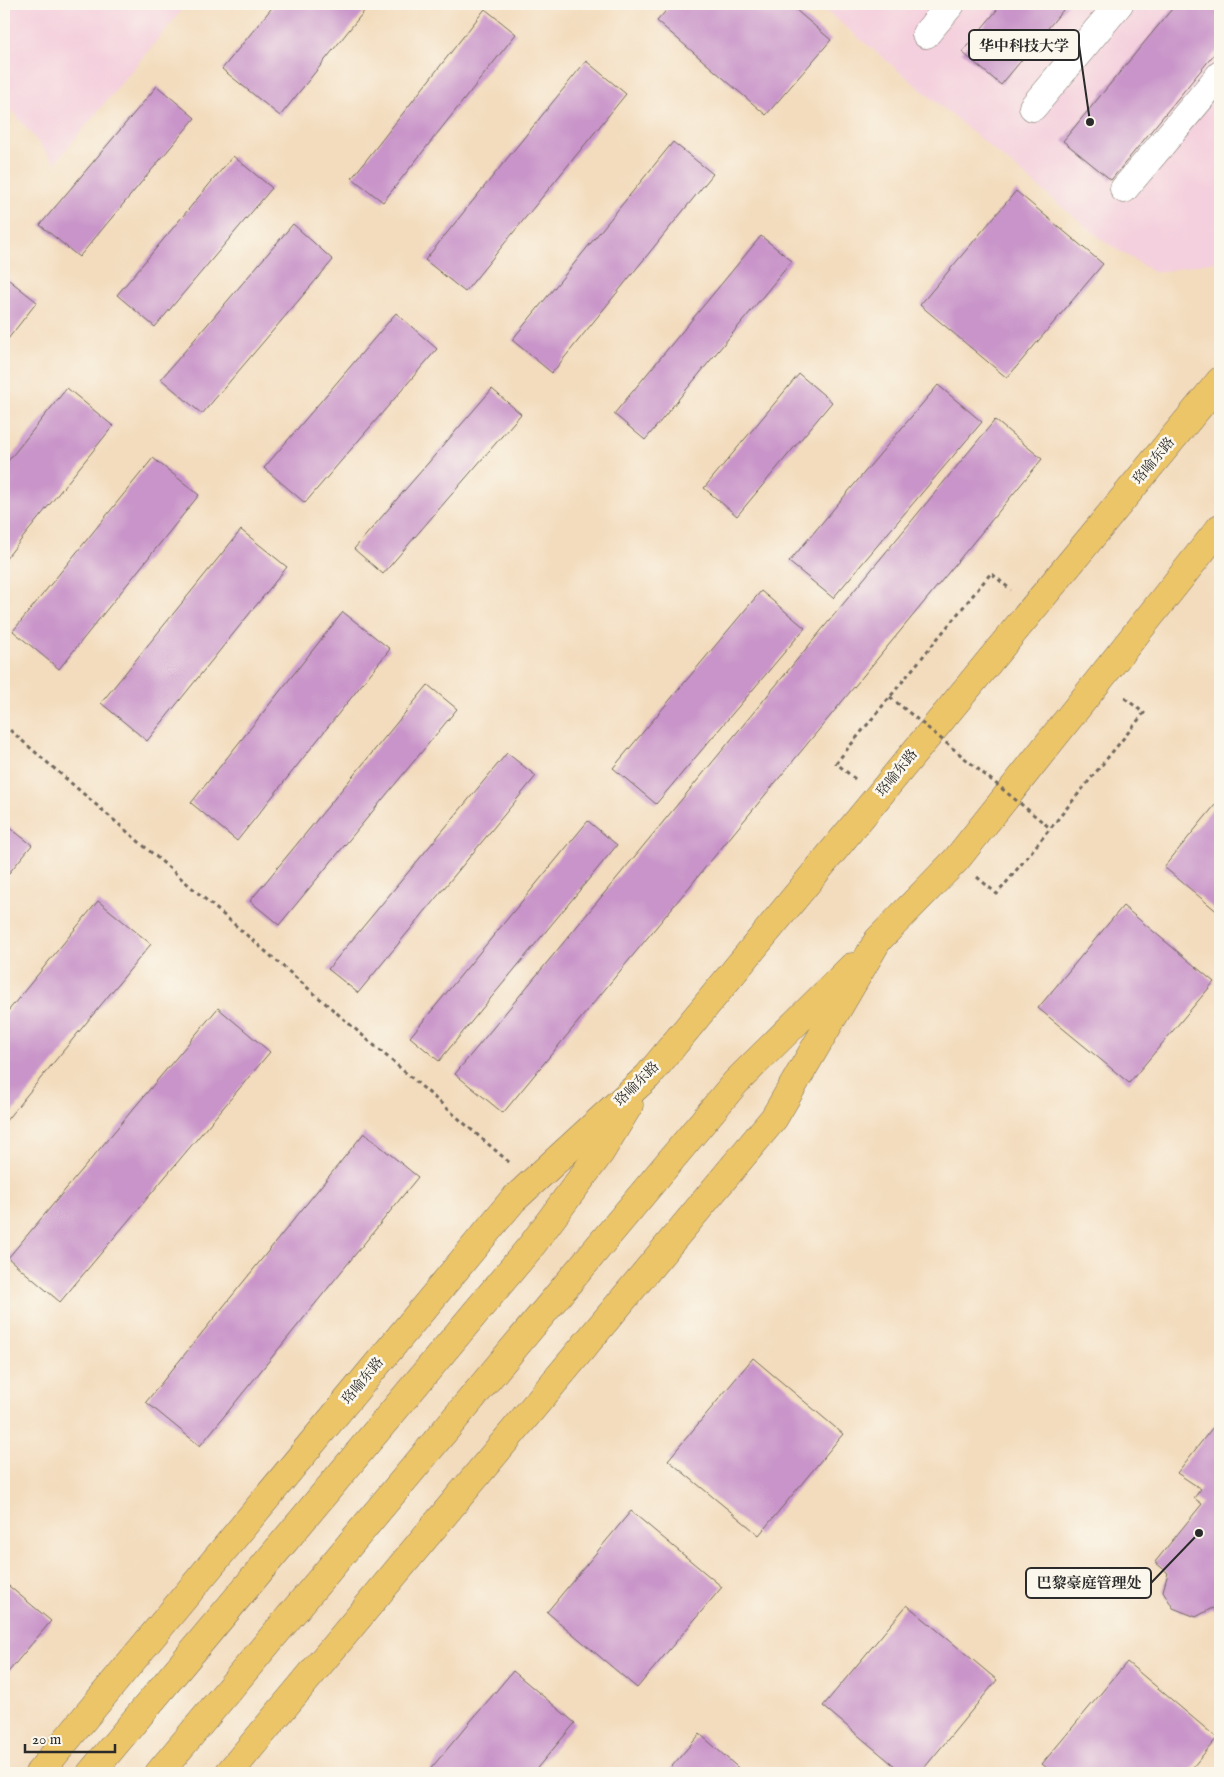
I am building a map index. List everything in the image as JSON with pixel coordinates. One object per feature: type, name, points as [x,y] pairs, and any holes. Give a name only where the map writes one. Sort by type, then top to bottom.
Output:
[{"type":"highway","name":"珞喻东路","points":[[39,1773],[513,1200],[648,1076],[1220,380]]},
{"type":"highway","points":[[159,1773],[573,1280],[736,1082],[956,860],[1220,528]]},
{"type":"highway","points":[[229,1773],[774,1118],[878,940]]},
{"type":"highway","points":[[91,1773],[532,1244],[600,1153],[648,1076]]},
{"type":"lane","points":[[926,34],[951,4]]},
{"type":"lane","points":[[1033,107],[1119,4]]},
{"type":"lane","points":[[1124,189],[1220,75]]},
{"type":"path","points":[[836,763],[991,573]]},
{"type":"path","points":[[890,697],[1050,828]]},
{"type":"path","points":[[997,894],[1144,713]]},
{"type":"path","points":[[4,725],[532,1181]]},
{"type":"shaded area","points":[[4,4],[187,4],[55,163],[4,101]]},
{"type":"shaded area","points":[[818,4],[1220,4],[1220,260],[1155,273],[1102,240]]},
{"type":"building","points":[[275,4],[370,4],[280,116],[222,69]]},
{"type":"building","points":[[672,4],[789,4],[831,40],[766,115],[657,21]]},
{"type":"building","points":[[1002,4],[1068,4],[1001,85],[962,52]]},
{"type":"building","points":[[1176,4],[1220,4],[1220,47],[1111,180],[1063,141]]},
{"type":"building","points":[[485,9],[516,34],[383,202],[352,178]]},
{"type":"building","points":[[586,61],[626,94],[465,292],[425,260]]},
{"type":"building","points":[[157,86],[195,118],[79,257],[40,225]]},
{"type":"building","points":[[673,142],[713,174],[552,373],[512,340]]},
{"type":"building","points":[[233,156],[272,188],[155,327],[117,295]]},
{"type":"building","points":[[1016,191],[1103,264],[1007,378],[920,305]]},
{"type":"building","points":[[293,224],[333,260],[202,414],[161,379]]},
{"type":"building","points":[[761,236],[792,261],[645,440],[614,414]]},
{"type":"building","points":[[4,276],[37,302],[4,344]]},
{"type":"building","points":[[396,313],[437,349],[305,503],[264,468]]},
{"type":"building","points":[[799,374],[832,402],[737,516],[704,488]]},
{"type":"building","points":[[938,385],[982,422],[833,598],[789,562]]},
{"type":"building","points":[[67,388],[113,426],[4,561],[4,466]]},
{"type":"building","points":[[492,389],[521,414],[383,574],[354,549]]},
{"type":"building","points":[[995,420],[1042,459],[503,1113],[455,1074]]},
{"type":"building","points":[[153,458],[199,495],[59,669],[13,631]]},
{"type":"building","points":[[241,530],[287,567],[147,741],[101,703]]},
{"type":"building","points":[[761,591],[805,628],[656,804],[613,768]]},
{"type":"building","points":[[343,612],[390,649],[237,841],[191,803]]},
{"type":"building","points":[[428,685],[457,709],[279,925],[250,901]]},
{"type":"building","points":[[507,753],[536,776],[358,993],[328,969]]},
{"type":"building","points":[[1220,799],[1220,914],[1164,867]]},
{"type":"building","points":[[588,821],[617,845],[439,1061],[410,1037]]},
{"type":"building","points":[[4,823],[32,845],[4,879]]},
{"type":"building","points":[[98,901],[151,944],[4,1123],[4,1016]]},
{"type":"building","points":[[1123,906],[1214,982],[1129,1083],[1038,1008]]},
{"type":"building","points":[[218,1008],[270,1052],[60,1302],[8,1258]]},
{"type":"building","points":[[364,1133],[418,1177],[200,1446],[146,1402]]},
{"type":"building","points":[[753,1358],[843,1434],[759,1535],[668,1460]]},
{"type":"building","points":[[1213,1427],[1220,1432],[1220,1614],[1212,1608],[1196,1617],[1173,1608],[1163,1591],[1168,1573],[1155,1562],[1202,1504],[1194,1498],[1201,1489],[1177,1473]]},
{"type":"building","points":[[631,1511],[722,1587],[637,1688],[547,1612]]},
{"type":"building","points":[[4,1582],[51,1621],[4,1677]]},
{"type":"building","points":[[907,1605],[997,1680],[920,1773],[903,1773],[823,1706]]},
{"type":"building","points":[[1127,1662],[1217,1738],[1188,1773],[1053,1773],[1042,1764]]},
{"type":"building","points":[[513,1671],[575,1723],[533,1773],[427,1773]]},
{"type":"building","points":[[700,1734],[744,1773],[666,1773]]},
{"type":"place","name":"华中科技大学","points":[[1090,122]]},
{"type":"place","name":"巴黎豪庭管理处","points":[[1199,1533]]}]
